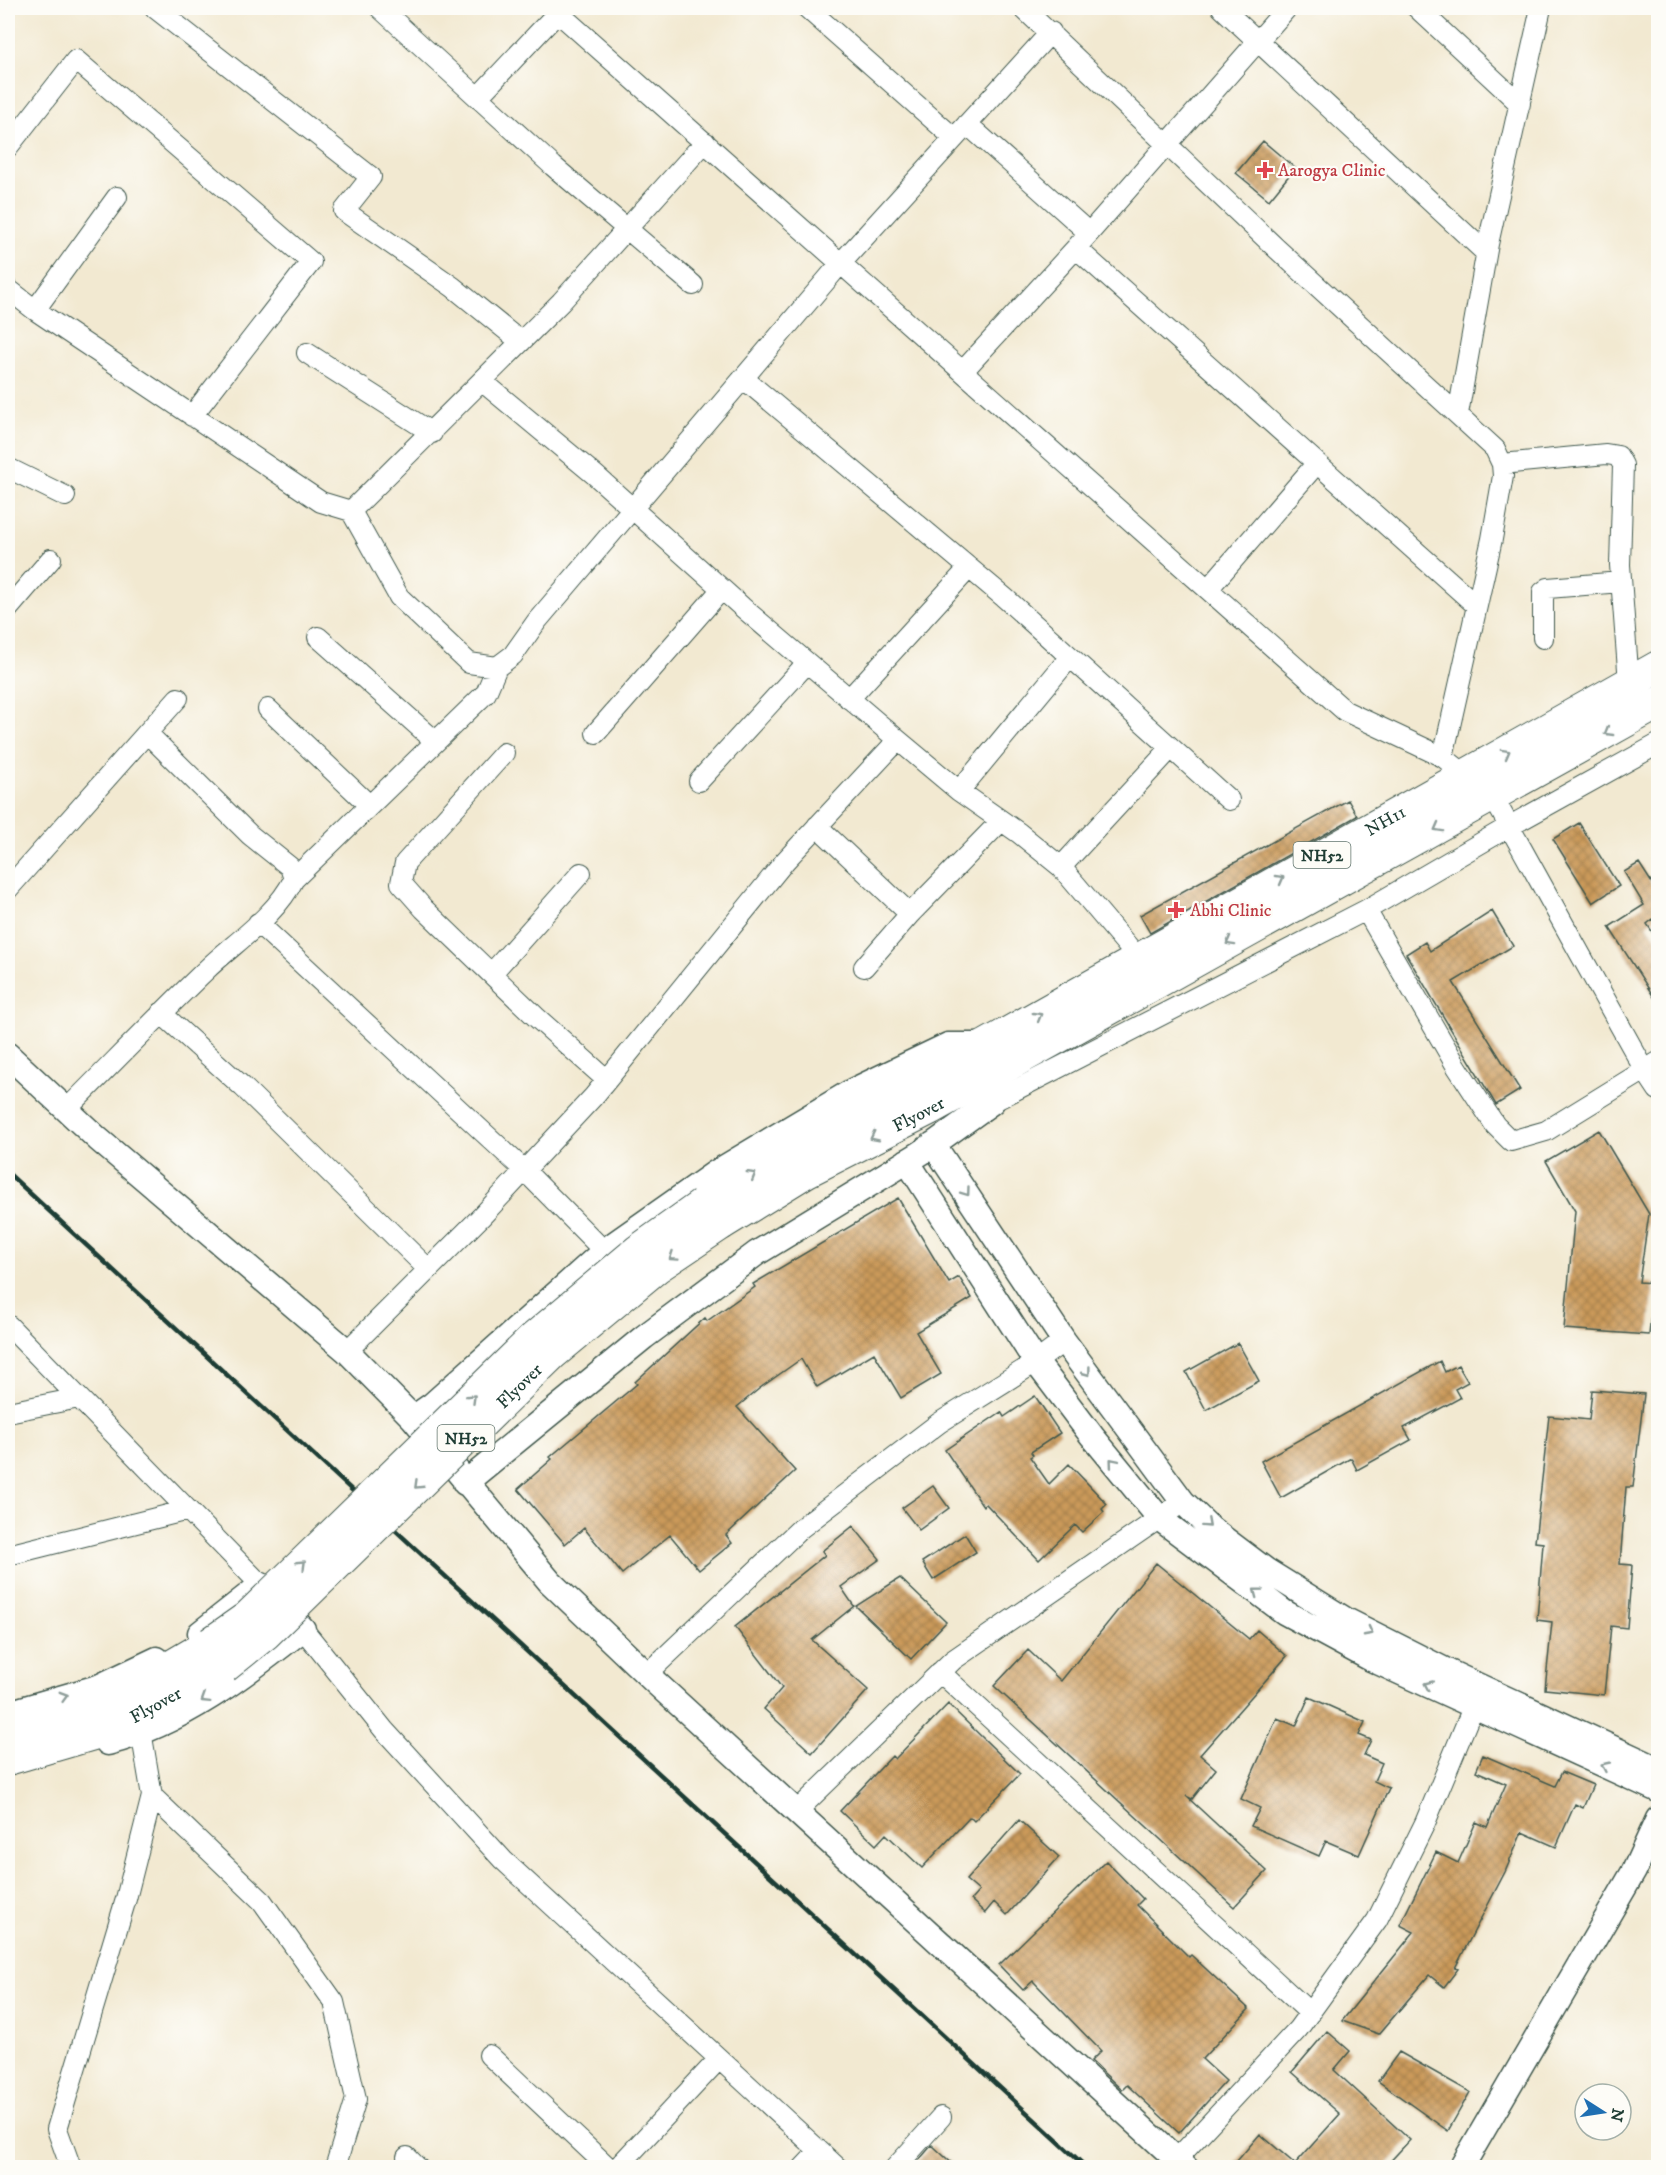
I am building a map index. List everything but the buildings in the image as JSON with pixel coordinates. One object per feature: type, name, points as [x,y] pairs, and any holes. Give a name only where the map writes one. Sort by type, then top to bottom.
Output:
[{"type":"highway","name":"NH11","points":[[991,1059],[1138,958],[1454,767],[1659,667]]},
{"type":"highway","name":"NH52","points":[[991,1059],[1492,797],[1659,703]]},
{"type":"highway","name":"Flyover","points":[[8,1736],[104,1706],[202,1649],[248,1617],[533,1339],[639,1250],[807,1171],[931,1108],[991,1059]]},
{"type":"highway","name":"Flyover","points":[[8,1759],[114,1728],[224,1667],[274,1626],[551,1355],[657,1267],[712,1215]]},
{"type":"street","points":[[155,8],[371,177],[344,212],[453,287],[521,342]]},
{"type":"street","points":[[380,8],[553,166],[693,285]]},
{"type":"street","points":[[807,8],[960,131],[1082,241],[1317,463],[1476,605]]},
{"type":"street","points":[[1023,8],[1047,21],[1167,144],[1294,265],[1495,449],[1502,464],[1503,476],[1492,539],[1476,605],[1454,767]]},
{"type":"street","points":[[1222,8],[1486,253]]},
{"type":"street","points":[[963,371],[1082,241],[1287,8]]},
{"type":"street","points":[[1417,8],[1520,104]]},
{"type":"street","points":[[1458,414],[1486,253],[1541,8]]},
{"type":"street","points":[[478,97],[557,9],[1345,711],[1454,767],[1492,797],[1652,1065],[1659,1090]]},
{"type":"street","points":[[67,1109],[161,1014],[258,923],[288,891],[294,879],[486,693],[497,667],[513,655],[537,621],[632,508],[841,263],[960,131],[1047,21]]},
{"type":"street","points":[[8,147],[76,60],[311,262],[192,416]]},
{"type":"street","points":[[351,511],[483,382],[705,142]]},
{"type":"street","points":[[34,310],[117,197]]},
{"type":"street","points":[[8,289],[34,310],[321,502],[351,511],[399,597],[469,663],[497,667]]},
{"type":"street","points":[[307,353],[432,433]]},
{"type":"street","points":[[743,378],[969,568],[1229,800]]},
{"type":"street","points":[[483,382],[632,508],[897,740],[959,791],[1001,820],[1061,867],[1138,958]]},
{"type":"street","points":[[1502,464],[1606,454],[1617,456],[1623,465],[1622,582],[1629,683]]},
{"type":"street","points":[[1208,589],[1317,463]]},
{"type":"street","points":[[8,468],[65,496]]},
{"type":"street","points":[[8,609],[51,559]]},
{"type":"street","points":[[849,699],[969,568]]},
{"type":"street","points":[[1543,638],[1543,592],[1548,588],[1622,582]]},
{"type":"street","points":[[596,733],[722,589]]},
{"type":"street","points":[[318,637],[435,741]]},
{"type":"street","points":[[959,791],[1070,657]]},
{"type":"street","points":[[699,781],[807,663]]},
{"type":"street","points":[[8,889],[178,698]]},
{"type":"street","points":[[268,709],[369,805]]},
{"type":"street","points":[[147,733],[250,835],[290,867],[294,879]]},
{"type":"street","points":[[347,1351],[524,1170],[607,1080],[785,861],[897,740]]},
{"type":"street","points":[[465,1483],[644,1337],[757,1253],[907,1161],[992,1102],[1366,910],[1510,826],[1659,744]]},
{"type":"street","points":[[1061,867],[1172,748]]},
{"type":"street","points":[[504,753],[405,863],[401,883],[424,909],[607,1080]]},
{"type":"street","points":[[864,967],[910,914],[1001,820]]},
{"type":"street","points":[[817,826],[910,914]]},
{"type":"street","points":[[492,974],[581,873]]},
{"type":"street","points":[[1366,910],[1457,1067],[1495,1125],[1511,1141],[1546,1131],[1652,1065]]},
{"type":"street","points":[[258,923],[524,1170],[604,1251]]},
{"type":"street","points":[[161,1014],[243,1087],[428,1269]]},
{"type":"street","points":[[413,1418],[433,1404],[604,1251],[714,1173],[852,1091],[948,1045],[991,1059],[992,1102]]},
{"type":"street","points":[[8,1054],[67,1109],[347,1351],[413,1418],[550,1582],[647,1674],[1182,2163],[1298,2029],[1377,1920],[1425,1823],[1478,1696]]},
{"type":"street","points":[[933,1144],[1064,1341],[1183,1502],[1210,1528],[1267,1571],[1346,1620],[1478,1696],[1659,1790]]},
{"type":"street","points":[[907,1161],[1036,1362],[1092,1436],[1160,1519],[1284,1612],[1371,1659],[1478,1696],[1659,1769]]},
{"type":"street","points":[[8,1325],[303,1629],[384,1730],[503,1860],[838,2168]]},
{"type":"street","points":[[647,1674],[801,1528],[939,1423],[1036,1362],[1064,1341]]},
{"type":"street","points":[[8,1412],[79,1398]]},
{"type":"street","points":[[798,1810],[953,1659],[1183,1502]]},
{"type":"street","points":[[8,1555],[188,1510]]},
{"type":"street","points":[[8,1713],[98,1687],[145,1666],[207,1628],[261,1585]]},
{"type":"street","points":[[207,1628],[245,1674]]},
{"type":"street","points":[[8,1773],[122,1740],[178,1716],[245,1674],[303,1629]]},
{"type":"street","points":[[940,1672],[1310,2013]]},
{"type":"street","points":[[71,2168],[57,2129],[126,1899],[152,1796],[141,1731]]},
{"type":"street","points":[[152,1796],[262,1900],[333,2002],[356,2099],[335,2168]]},
{"type":"street","points":[[1461,2168],[1634,1871],[1659,1820]]},
{"type":"street","points":[[489,2055],[609,2168]]},
{"type":"street","points":[[617,2168],[718,2060]]},
{"type":"street","points":[[895,2168],[941,2117]]},
{"type":"street","points":[[803,2168],[819,2151]]},
{"type":"railway","points":[[8,1173],[1087,2168]]},
{"type":"place","name":"Aarogya Clinic","points":[[1265,170]]},
{"type":"place","name":"Abhi Clinic","points":[[1176,910]]}]
